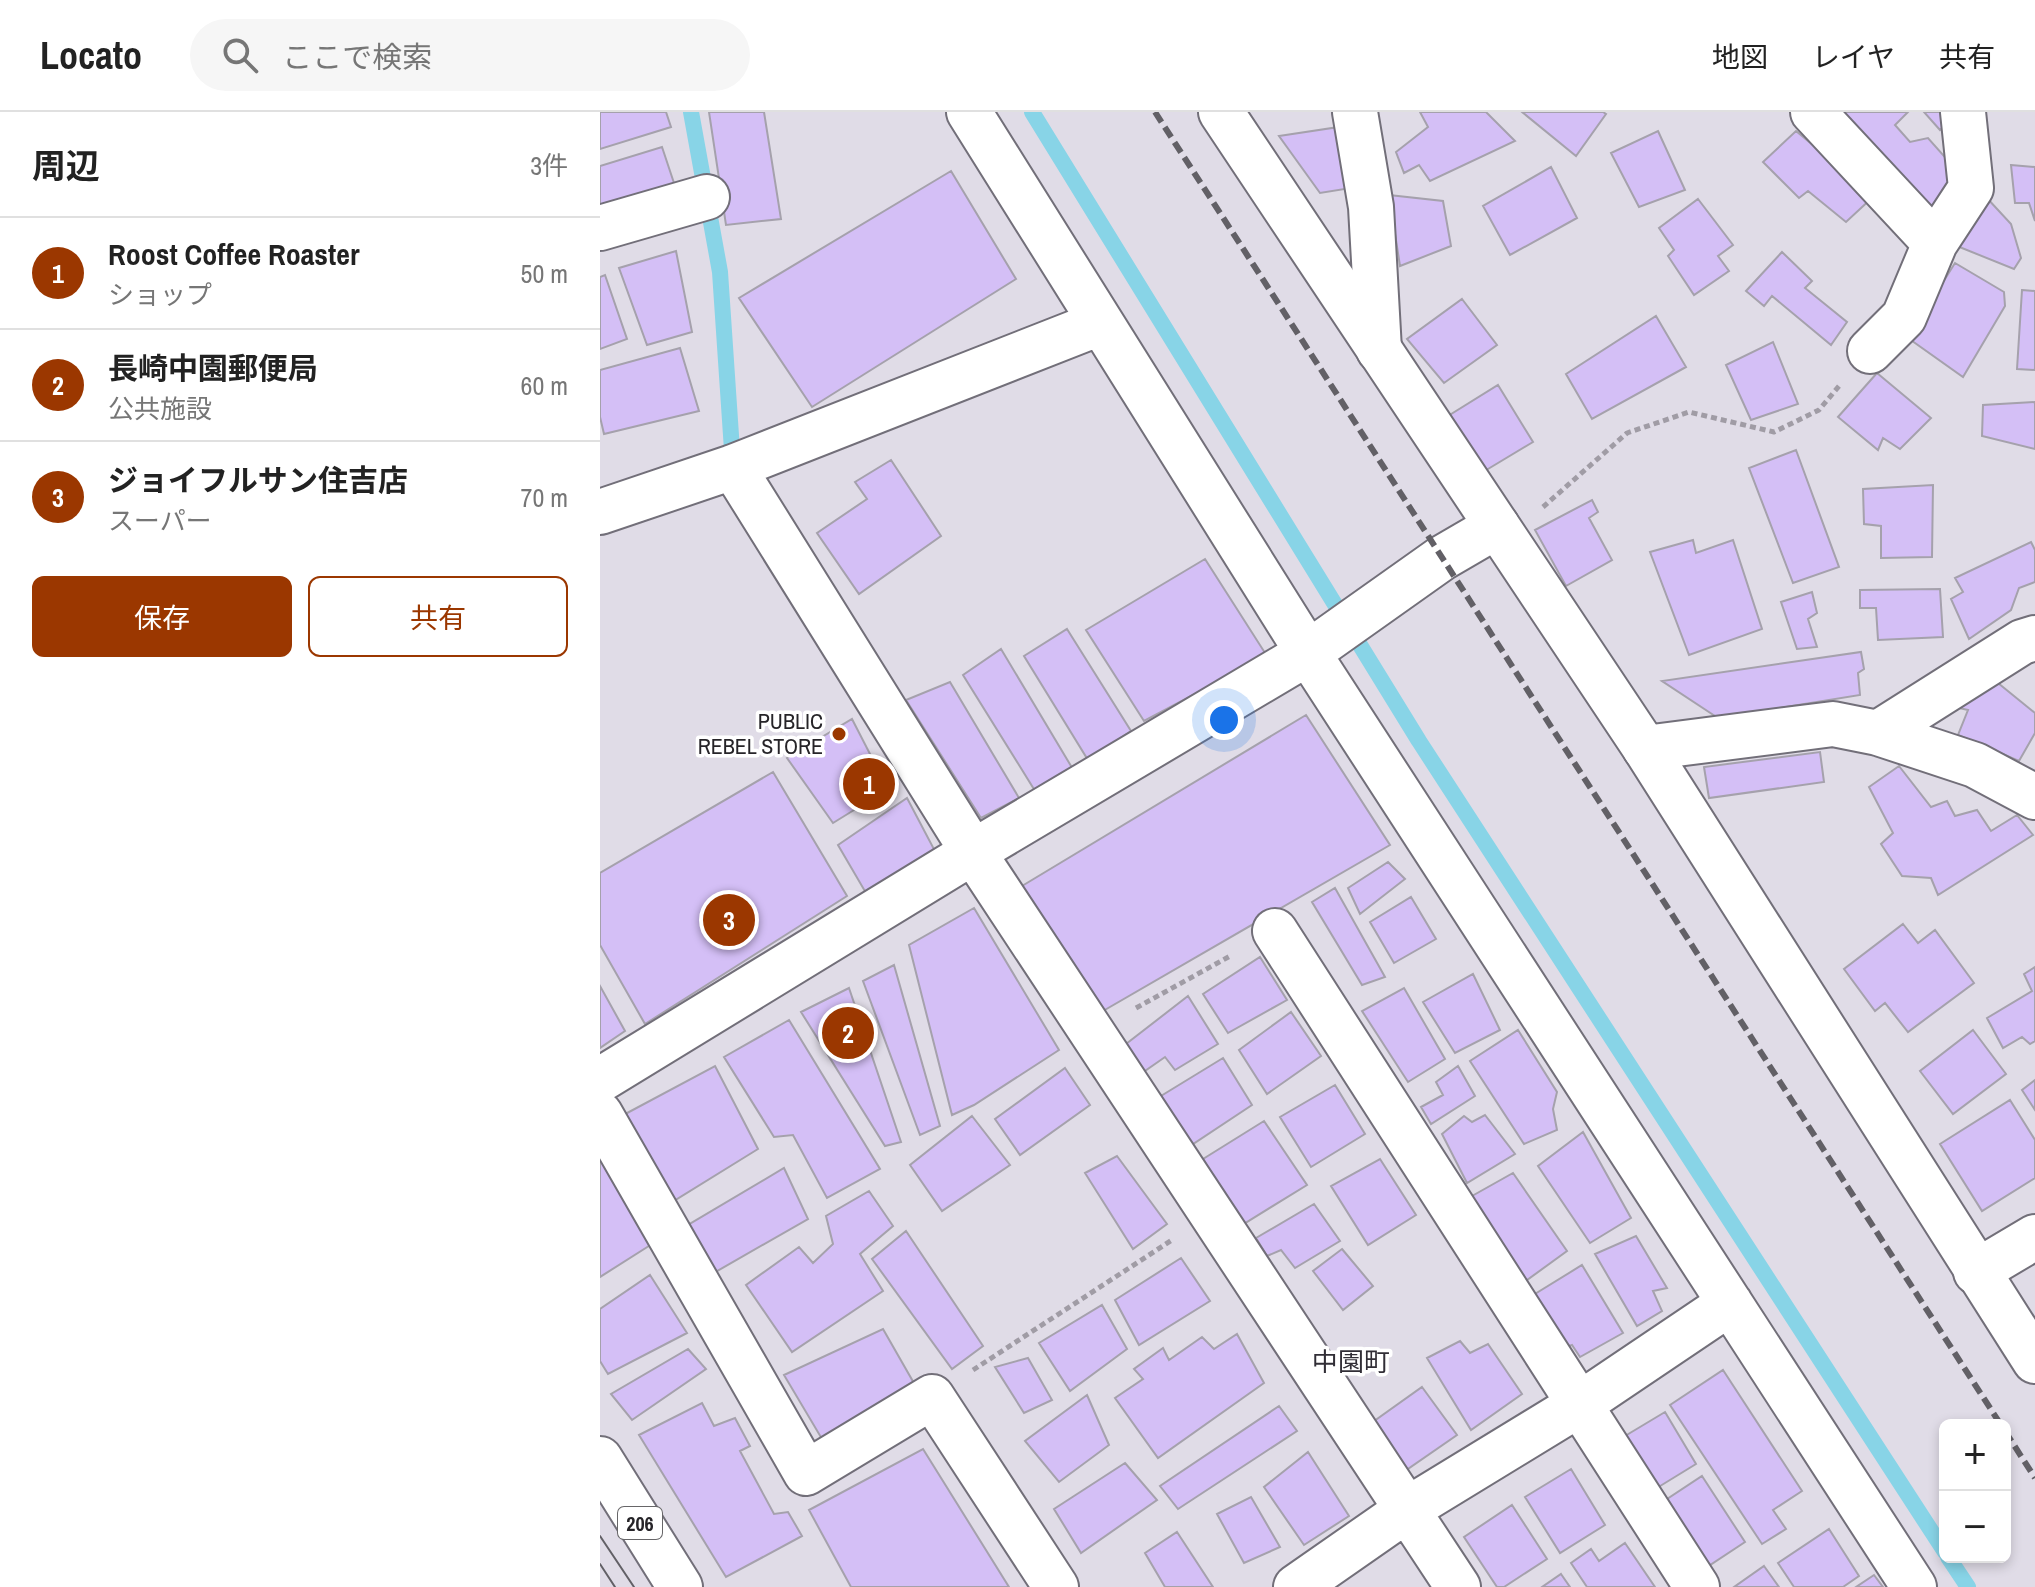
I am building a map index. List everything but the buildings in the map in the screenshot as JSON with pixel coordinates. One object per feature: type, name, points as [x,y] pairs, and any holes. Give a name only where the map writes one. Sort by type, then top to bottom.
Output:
[{"type":"main road","points":[[969,112],[1308,653],[1914,1587]]},
{"type":"main road","points":[[1221,112],[1645,748],[2035,1361]]},
{"type":"main road","points":[[1355,112],[1371,207],[1379,350]]},
{"type":"main road","points":[[1813,112],[1935,243]]},
{"type":"main road","points":[[1870,351],[1904,317],[1935,243],[1971,188],[1963,112]]},
{"type":"main road","points":[[600,228],[707,197]]},
{"type":"main road","points":[[600,512],[733,467],[1100,323]]},
{"type":"main road","points":[[733,467],[973,852],[1458,1587]]},
{"type":"main road","points":[[600,1080],[973,852],[1308,653],[1442,558],[1501,532]]},
{"type":"main road","points":[[1878,733],[2022,642],[2035,638]]},
{"type":"main road","points":[[1645,748],[1833,724],[1878,733],[1975,765],[2035,797]]},
{"type":"main road","points":[[1275,931],[1697,1587]]},
{"type":"main road","points":[[600,1114],[806,1473],[932,1397],[1056,1587]]},
{"type":"main road","points":[[1976,1272],[2035,1237]]},
{"type":"main road","points":[[1296,1587],[1408,1509],[1580,1404],[1730,1303]]},
{"type":"main road","name":"206","points":[[600,1459],[680,1587]]},
{"type":"path","points":[[1501,532],[1627,433],[1689,412],[1774,432],[1819,410],[1870,351]]},
{"type":"path","points":[[1093,1032],[1275,931]]},
{"type":"path","points":[[932,1397],[1213,1213]]},
{"type":"waterway","points":[[691,112],[720,272],[733,465]]},
{"type":"waterway","points":[[1032,112],[1419,741],[1939,1543]]},
{"type":"waterway","points":[[1952,1563],[1968,1587]]},
{"type":"tram line","points":[[600,1536],[634,1587]]},
{"type":"tram line","points":[[600,1564],[615,1587]]},
{"type":"railway","points":[[1155,112],[1997,1419]]},
{"type":"railway","points":[[2011,1440],[2035,1478]]},
{"type":"place","name":"PUBLIC REBEL STORE","points":[[839,734]]},
{"type":"place","name":"Roost Coffee Roaster","points":[[869,784]]},
{"type":"place","name":"ジョイフルサン住吉店","points":[[729,920]]},
{"type":"place","name":"長崎中園郵便局","points":[[848,1033]]},
{"type":"district","name":"中園町","points":[[1351,1361]]}]
